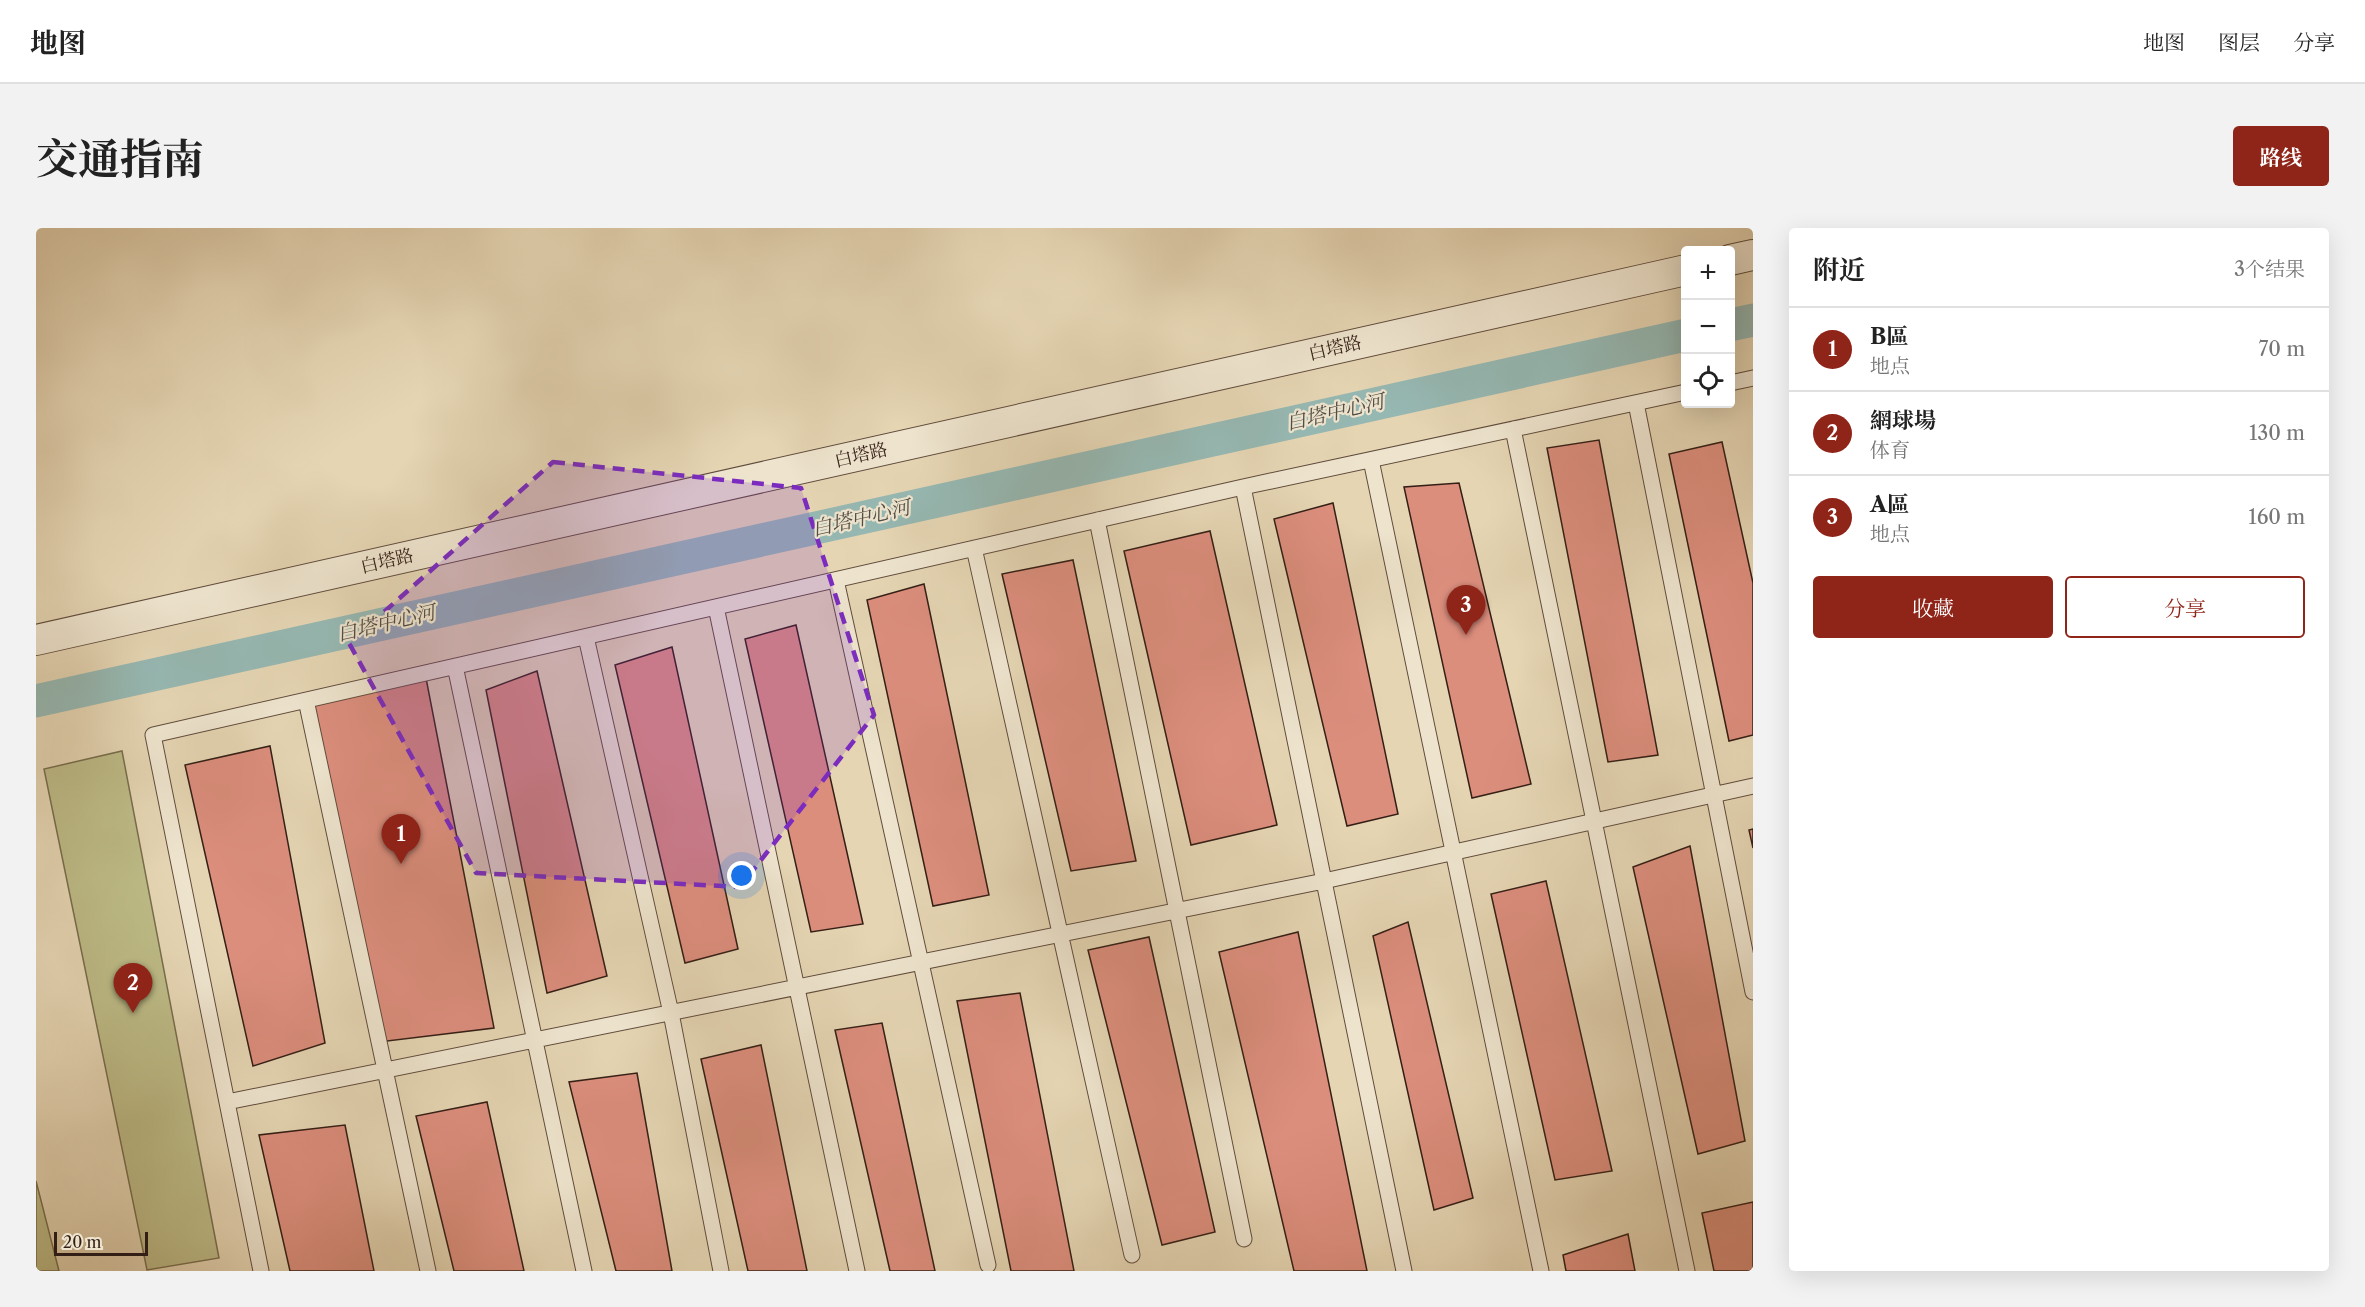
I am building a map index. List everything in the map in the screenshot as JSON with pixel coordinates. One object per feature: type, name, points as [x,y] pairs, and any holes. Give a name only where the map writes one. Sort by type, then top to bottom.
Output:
[{"type":"street","points":[[1735,259],[1753,255]]},
{"type":"street","name":"白塔路","points":[[36,639],[1681,271]]},
{"type":"lane","points":[[1735,382],[1753,378]]},
{"type":"lane","points":[[261,1271],[153,735],[1243,487],[1681,393]]},
{"type":"lane","points":[[1636,403],[1753,992]]},
{"type":"lane","points":[[1513,429],[1687,1271]]},
{"type":"lane","points":[[1371,460],[1541,1271]]},
{"type":"lane","points":[[1243,487],[1404,1271]]},
{"type":"lane","points":[[1097,520],[1244,1239]]},
{"type":"lane","points":[[974,548],[1132,1255]]},
{"type":"lane","points":[[836,580],[988,1265]]},
{"type":"lane","points":[[716,607],[857,1271]]},
{"type":"lane","points":[[586,637],[671,1013],[721,1271]]},
{"type":"lane","points":[[455,666],[584,1271]]},
{"type":"lane","points":[[306,700],[428,1271]]},
{"type":"lane","points":[[227,1102],[1324,881],[1753,786]]},
{"type":"highlighted area","points":[[553,462],[801,488],[874,715],[740,887],[476,873],[349,643]]},
{"type":"shaded area","points":[[122,751],[219,1258],[147,1270],[44,769]]},
{"type":"shaded area","points":[[36,1181],[59,1271],[36,1271]]},
{"type":"building","points":[[1599,440],[1658,755],[1608,762],[1547,448]]},
{"type":"building","points":[[1722,442],[1753,583],[1753,735],[1729,741],[1669,454]]},
{"type":"building","points":[[1459,483],[1531,784],[1472,798],[1404,487]]},
{"type":"building","points":[[1333,503],[1398,814],[1347,826],[1274,519]]},
{"type":"building","points":[[1210,531],[1277,825],[1191,845],[1124,551]]},
{"type":"building","points":[[1073,560],[1136,861],[1071,871],[1002,574]]},
{"type":"building","points":[[924,584],[989,895],[933,906],[867,600]]},
{"type":"building","points":[[796,625],[863,924],[811,932],[745,639]]},
{"type":"building","points":[[672,647],[738,949],[685,963],[615,665]]},
{"type":"building","points":[[537,671],[607,976],[547,993],[486,690]]},
{"type":"building","points":[[425,673],[494,1028],[379,1042],[306,700]]},
{"type":"building","points":[[270,746],[325,1043],[253,1066],[185,765]]},
{"type":"building","points":[[1753,829],[1753,848],[1749,830]]},
{"type":"building","points":[[1690,846],[1745,1141],[1698,1154],[1633,867]]},
{"type":"building","points":[[1546,881],[1612,1171],[1555,1180],[1491,894]]},
{"type":"building","points":[[1408,922],[1473,1198],[1434,1210],[1373,936]]},
{"type":"building","points":[[1298,932],[1367,1271],[1294,1271],[1219,952]]},
{"type":"building","points":[[1149,937],[1215,1232],[1162,1245],[1088,950]]},
{"type":"building","points":[[1020,993],[1074,1271],[1011,1271],[957,1001]]},
{"type":"building","points":[[882,1023],[935,1271],[890,1271],[835,1030]]},
{"type":"building","points":[[761,1045],[807,1271],[748,1271],[701,1059]]},
{"type":"building","points":[[637,1073],[672,1271],[616,1271],[569,1082]]},
{"type":"building","points":[[487,1102],[524,1271],[454,1271],[416,1116]]},
{"type":"building","points":[[345,1125],[374,1271],[290,1271],[259,1135]]},
{"type":"building","points":[[1753,1202],[1753,1271],[1714,1271],[1702,1213]]},
{"type":"building","points":[[1628,1234],[1635,1271],[1566,1271],[1563,1255]]},
{"type":"waterway","name":"白塔中心河","points":[[1735,324],[1753,320]]},
{"type":"waterway","name":"白塔中心河","points":[[36,701],[1681,336]]},
{"type":"place","name":"A區","points":[[1466,635]]},
{"type":"place","name":"B區","points":[[401,864]]},
{"type":"place","name":"網球場","points":[[133,1013]]}]
